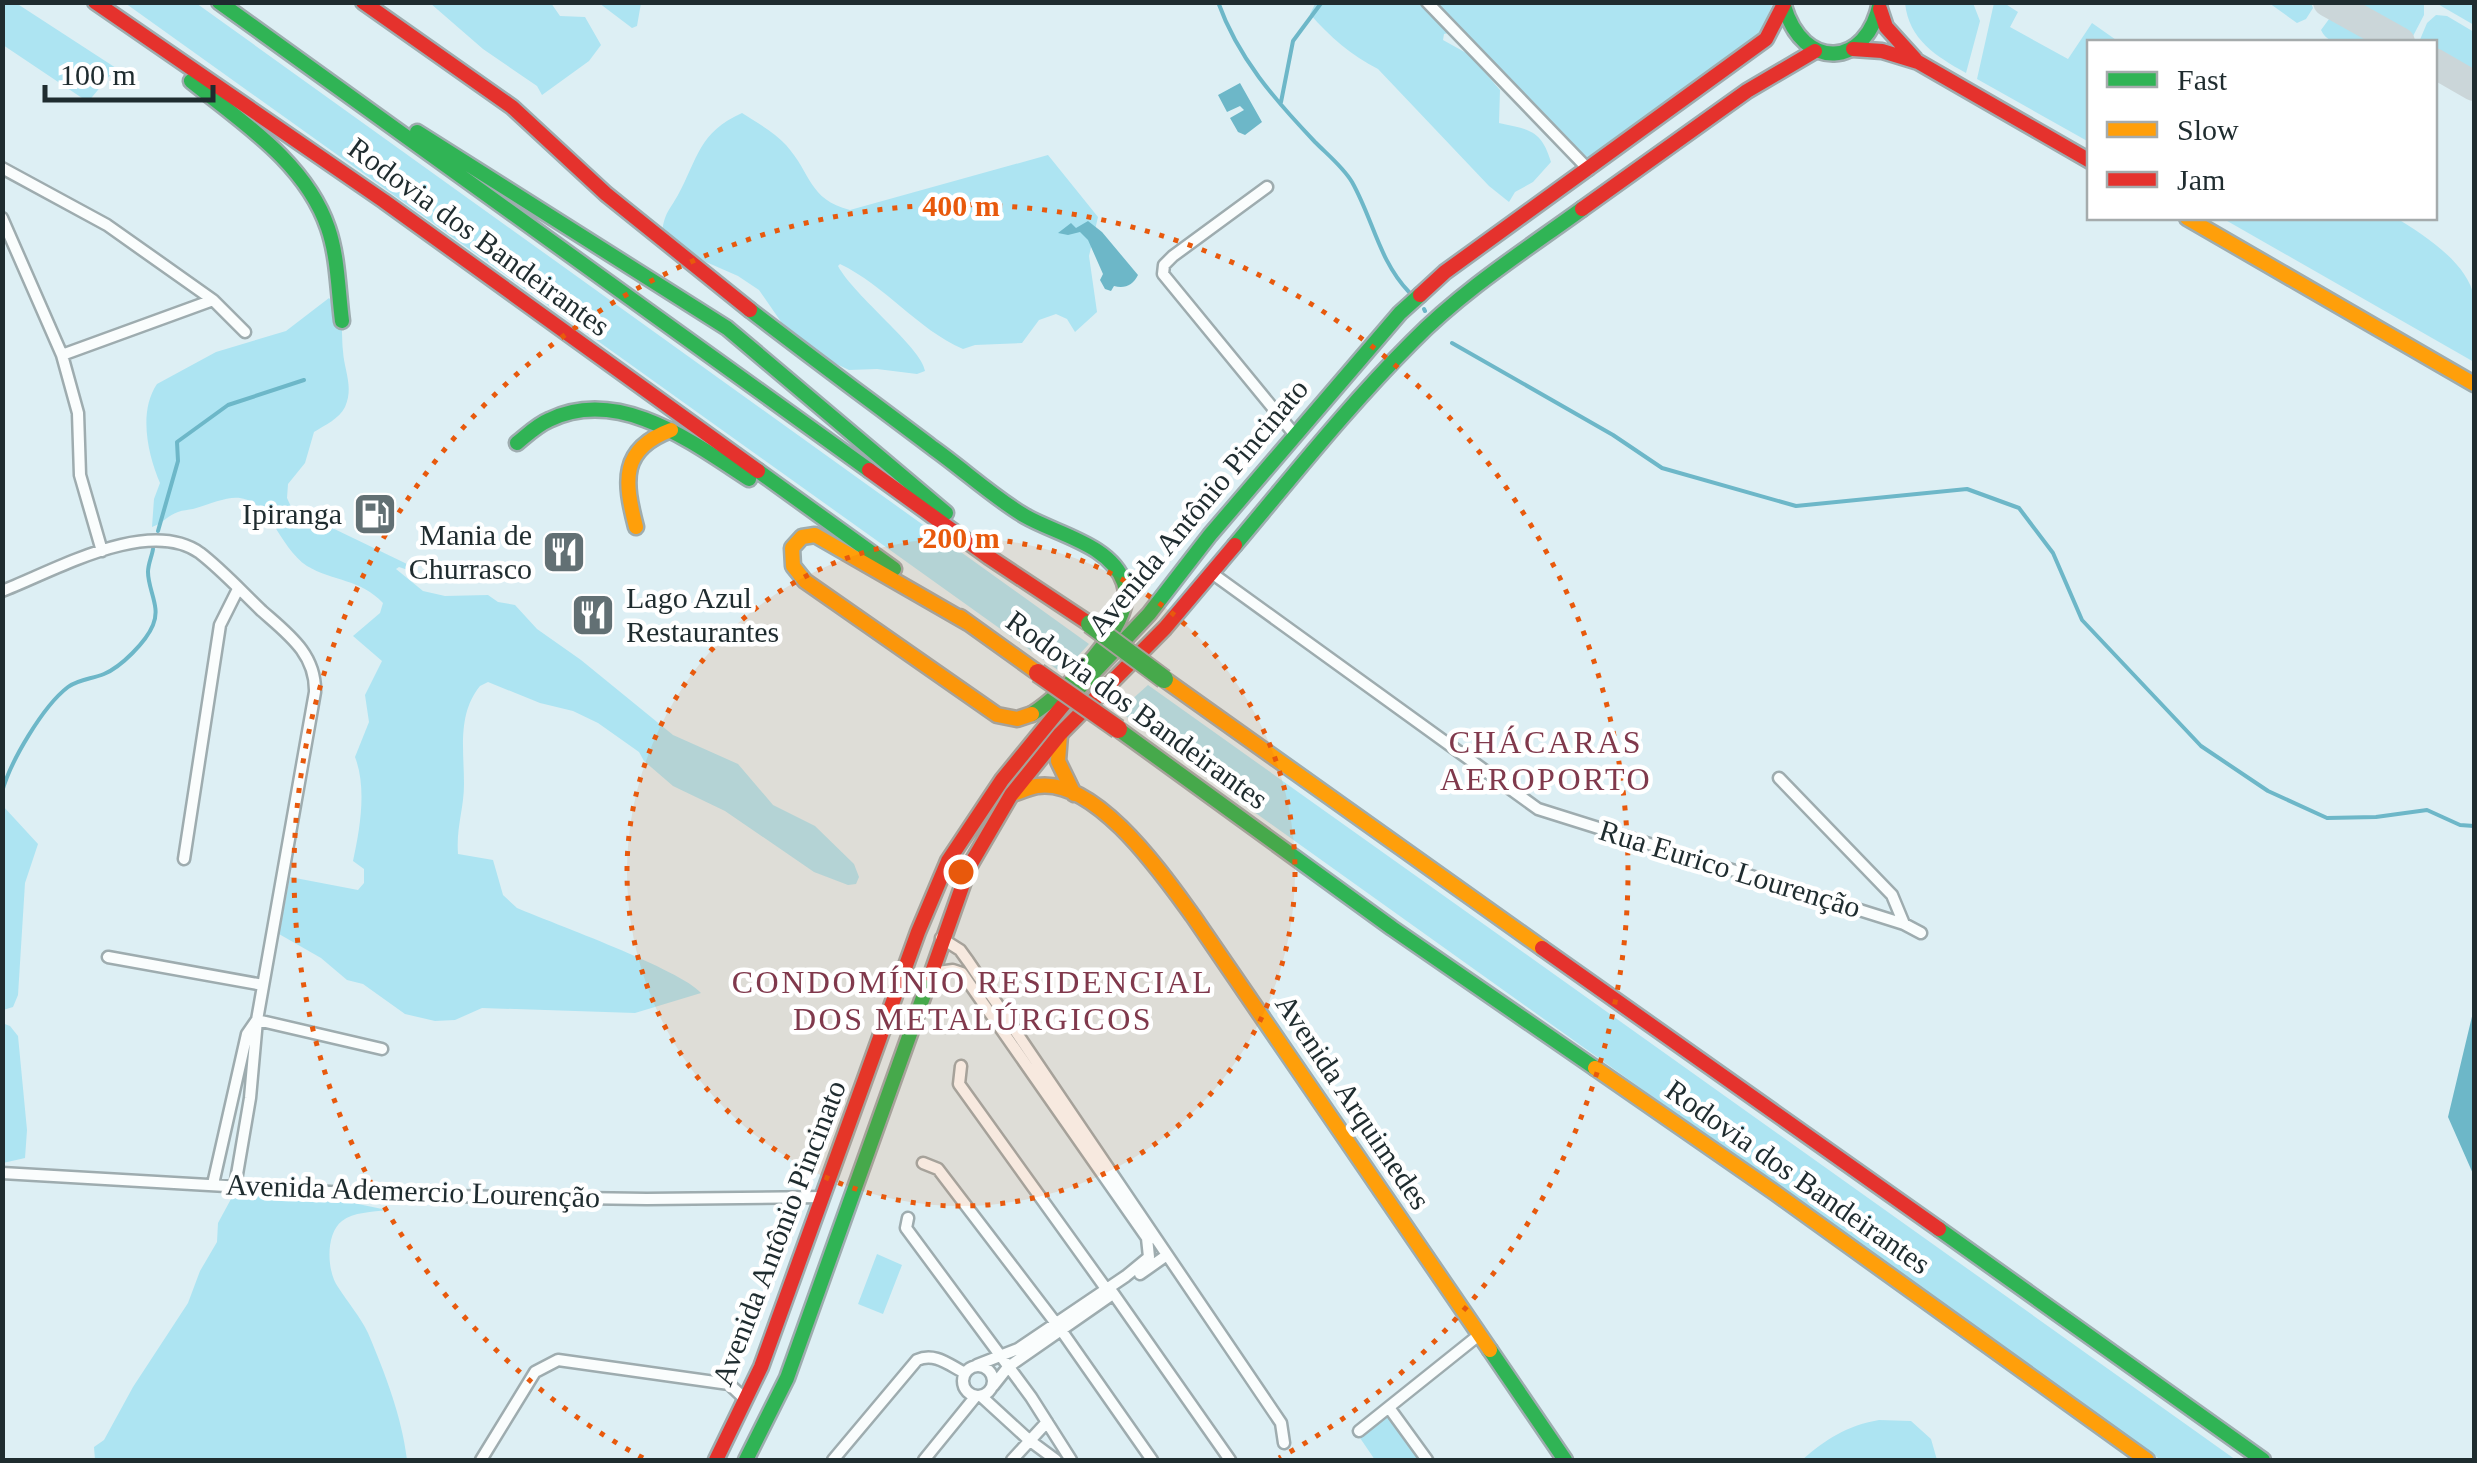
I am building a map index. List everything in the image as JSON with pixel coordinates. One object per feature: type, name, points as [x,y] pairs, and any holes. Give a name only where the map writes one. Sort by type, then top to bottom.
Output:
[{"type":"main road","name":"Rodovia dos Bandeirantes","points":[[219,2],[989,557],[1090,624],[2263,1460]]},
{"type":"main road","points":[[363,2],[400,32],[507,103],[606,195],[758,316],[1017,511],[1100,555],[1124,582],[1124,607],[1106,640],[1046,706],[1017,720],[997,715],[806,582],[793,566],[792,548],[802,537],[815,536],[968,623]]},
{"type":"main road","name":"Avenida Antônio Pincinato","points":[[716,1460],[746,1400],[785,1303],[908,960],[948,861],[1002,780],[1049,720],[1149,614],[1210,535],[1400,312],[1446,272],[1766,39],[1784,3]]},
{"type":"main road","name":"Avenida Antônio Pincinato","points":[[1784,3],[1792,32],[1815,51],[1828,54],[1874,49],[1918,62]]},
{"type":"main road","points":[[1853,49],[1872,32],[1880,6]]},
{"type":"main road","points":[[1880,6],[1886,27],[1918,62],[2087,160]]},
{"type":"main road","name":"Rodovia dos Bandeirantes","points":[[103,8],[384,201],[1392,928],[1774,1192],[2147,1460]]},
{"type":"main road","points":[[103,8],[270,146],[305,184],[327,225],[342,321]]},
{"type":"main road","name":"Avenida Antônio Pincinato","points":[[746,1460],[766,1426],[800,1338],[969,866],[1011,795],[1060,734],[1115,681],[1212,574],[1350,408],[1414,340],[1472,288],[1747,91],[1815,51]]},
{"type":"main road","points":[[323,77],[442,146],[726,328],[869,445],[989,557]]},
{"type":"main road","points":[[1588,170],[1602,179],[1624,179]]},
{"type":"main road","points":[[2190,220],[2474,384]]},
{"type":"main road","points":[[1350,408],[1358,390],[1395,347],[1395,337],[1385,331]]},
{"type":"main road","points":[[517,444],[536,424],[576,410],[630,413],[671,430],[754,482],[796,498]]},
{"type":"main road","points":[[636,527],[628,491],[628,471],[634,454],[657,434],[671,430]]},
{"type":"main road","points":[[1295,435],[1307,440],[1327,435]]},
{"type":"main road","points":[[1060,734],[1058,761],[1074,794]]},
{"type":"main road","name":"Avenida Arquimedes","points":[[1011,795],[1032,784],[1074,794],[1136,840],[1564,1460]]},
{"type":"main road","points":[[908,960],[926,944],[942,938]]},
{"type":"main road","points":[[785,1303],[784,1323],[788,1332],[800,1338]]},
{"type":"main road","points":[[746,1400],[766,1426]]},
{"type":"street","points":[[1427,2],[1588,170]]},
{"type":"street","points":[[2,168],[107,225],[213,300],[245,332]]},
{"type":"street","points":[[1267,187],[1173,256],[1164,265],[1163,274],[1295,435]]},
{"type":"street","points":[[2,218],[62,355],[78,412],[80,475],[102,551]]},
{"type":"street","points":[[62,355],[213,300]]},
{"type":"street","points":[[2,591],[102,551],[138,541],[176,543],[200,553],[303,650],[315,684],[256,1020],[250,1098],[235,1186]]},
{"type":"street","name":"Rua Eurico Lourenção","points":[[1212,574],[1538,809],[1904,924],[1921,933]]},
{"type":"street","points":[[184,859],[220,625],[238,589]]},
{"type":"street","name":"Rua Eurico Lourenção","points":[[1779,778],[1892,895],[1904,924]]},
{"type":"street","points":[[942,938],[960,950],[1281,1423],[1284,1443]]},
{"type":"street","points":[[108,957],[263,985]]},
{"type":"street","points":[[929,973],[962,973],[1147,1238],[1149,1257],[1110,1291]]},
{"type":"street","points":[[256,1020],[382,1050]]},
{"type":"street","points":[[213,1184],[247,1034],[256,1020]]},
{"type":"street","points":[[961,1066],[959,1084],[1230,1460]]},
{"type":"street","points":[[923,1163],[938,1169],[1152,1460]]},
{"type":"street","name":"Avenida Ademercio Lourenção","points":[[2,1173],[380,1195],[823,1197]]},
{"type":"street","points":[[908,1218],[906,1228],[1071,1460]]},
{"type":"street","points":[[924,1460],[1008,1367],[1057,1328],[1167,1255]]},
{"type":"street","points":[[964,1373],[1057,1328]]},
{"type":"street","points":[[1360,1431],[1479,1336]]},
{"type":"street","points":[[833,1460],[917,1360],[926,1356],[936,1358],[964,1373]]},
{"type":"street","points":[[480,1460],[535,1372],[558,1360],[728,1384],[746,1400]]},
{"type":"street","points":[[977,1365],[990,1372],[992,1386]]},
{"type":"street","points":[[964,1373],[964,1388],[1056,1460]]},
{"type":"street","points":[[1390,1408],[1427,1460]]},
{"type":"street","points":[[1012,1460],[1047,1422]]},
{"type":"shaded area","points":[[1316,2],[1773,3],[1756,44],[1597,158],[1584,159],[1453,32],[1444,34],[1443,40],[1470,55],[1500,90],[1499,123],[1532,132],[1547,151],[1551,162],[1533,182],[1515,192],[1509,202],[1489,186],[1378,69],[1350,52],[1317,22],[1310,14]]},
{"type":"shaded area","points":[[2,3],[16,3],[116,68],[88,102],[3,45]]},
{"type":"shaded area","points":[[125,3],[196,3],[1089,644],[1062,673]]},
{"type":"shaded area","points":[[430,3],[551,3],[560,16],[585,17],[601,45],[589,61],[542,95],[537,86],[483,49]]},
{"type":"shaded area","points":[[599,3],[641,3],[637,26],[632,28]]},
{"type":"shaded area","points":[[1905,3],[1973,3],[1980,21],[1966,73],[1918,37]]},
{"type":"shaded area","points":[[1994,3],[2004,3],[2018,12],[2010,27],[2068,59],[2092,23],[2116,40],[2087,40],[2087,141],[1977,79]]},
{"type":"shaded area","points":[[2269,3],[2311,3],[2313,8],[2306,19],[2297,23]]},
{"type":"shaded area","points":[[2349,3],[2424,3],[2424,15],[2412,38]]},
{"type":"shaded area","points":[[2436,3],[2474,3],[2474,25]]},
{"type":"shaded area","points":[[2332,15],[2368,33],[2368,40],[2329,40],[2321,30]]},
{"type":"shaded area","points":[[2436,15],[2447,16],[2474,32],[2474,75],[2437,53],[2437,40],[2420,40],[2427,23]]},
{"type":"shaded area","points":[[1240,83],[1262,122],[1245,135],[1238,132],[1230,118],[1244,110],[1240,106],[1227,112],[1218,95]]},
{"type":"shaded area","points":[[742,113],[786,145],[818,192],[850,210],[1048,155],[1098,217],[1089,256],[1097,312],[1075,332],[1067,319],[1056,314],[1039,320],[1022,343],[963,349],[946,341],[840,264],[846,278],[912,349],[925,371],[917,374],[849,370],[797,345],[759,290],[706,262],[662,232],[666,216],[701,147],[717,129]]},
{"type":"shaded area","points":[[2226,220],[2399,220],[2443,251],[2470,284],[2475,313],[2474,362]]},
{"type":"shaded area","points":[[1088,221],[1138,275],[1131,284],[1114,286],[1111,291],[1105,289],[1100,280],[1103,274],[1088,240],[1080,232],[1058,233],[1071,223],[1076,228]]},
{"type":"shaded area","points":[[329,298],[341,323],[348,400],[339,415],[314,432],[305,463],[288,484],[287,498],[293,511],[305,521],[324,524],[407,564],[417,573],[396,569],[423,591],[445,596],[488,595],[498,602],[515,605],[537,629],[673,735],[738,764],[773,805],[815,826],[854,864],[859,877],[856,884],[848,885],[814,872],[725,811],[673,786],[639,752],[598,723],[488,682],[480,686],[465,721],[458,854],[493,860],[503,895],[517,908],[644,960],[701,993],[635,1013],[482,1008],[455,1020],[435,1021],[405,1014],[279,934],[290,877],[358,890],[364,883],[364,869],[353,861],[361,795],[355,757],[369,722],[365,695],[382,661],[353,636],[380,613],[383,603],[365,589],[302,562],[263,512],[246,499],[227,499],[180,511],[152,527],[154,499],[160,483],[146,420],[157,384],[216,352],[286,331]]},
{"type":"shaded area","points":[[1148,685],[2236,1460],[2161,1460],[1257,814],[1119,711]]},
{"type":"shaded area","points":[[3,806],[38,844],[25,883],[18,995],[13,1007],[3,1010]]},
{"type":"shaded area","points":[[2474,1008],[2474,1176],[2448,1117]]},
{"type":"shaded area","points":[[2,1023],[18,1036],[27,1130],[25,1158],[3,1163]]},
{"type":"shaded area","points":[[281,1188],[387,1210],[357,1214],[342,1221],[330,1244],[330,1263],[334,1280],[365,1327],[381,1364],[397,1411],[407,1460],[95,1460],[94,1447],[104,1440],[188,1303],[217,1242],[218,1223],[231,1199],[256,1190]]},
{"type":"shaded area","points":[[877,1254],[902,1265],[883,1314],[858,1304]]},
{"type":"shaded area","points":[[1390,1409],[1423,1455],[1416,1460],[1375,1460],[1358,1435]]},
{"type":"shaded area","points":[[1879,1420],[1911,1421],[1931,1439],[1937,1460],[1802,1460],[1837,1434]]},
{"type":"waterway","points":[[1218,2],[1236,42],[1259,77],[1352,182],[1383,253],[1409,292]]},
{"type":"waterway","points":[[1281,102],[1293,41],[1322,2]]},
{"type":"waterway","points":[[1452,343],[1613,435],[1662,468],[1796,506],[1967,489],[2019,508],[2053,553],[2082,620],[2201,746],[2268,791],[2327,818],[2427,810],[2460,825],[2474,826]]},
{"type":"waterway","points":[[158,531],[178,461],[177,442],[228,405],[304,380]]},
{"type":"waterway","points":[[2,792],[29,735],[58,696],[72,684],[118,666],[150,632],[156,612],[148,572],[153,549]]},
{"type":"taxiway","points":[[2328,2],[2396,40]]},
{"type":"taxiway","points":[[2437,65],[2474,86]]},
{"type":"traffic: fast","points":[[219,2],[869,470]]},
{"type":"traffic: fast","points":[[1784,6],[1805,42],[1834,54],[1849,50],[1862,40],[1873,24],[1880,2]]},
{"type":"traffic: fast","points":[[191,81],[270,146],[304,183],[318,205],[336,262],[342,321]]},
{"type":"traffic: fast","points":[[417,132],[727,328],[946,513]]},
{"type":"traffic: fast","points":[[1235,545],[1412,342],[1473,288],[1582,209]]},
{"type":"traffic: fast","points":[[1064,704],[1149,614],[1210,535],[1400,313],[1420,295]]},
{"type":"traffic: fast","points":[[750,310],[1001,500],[1096,550],[1118,570],[1125,599],[1109,637],[1078,674],[1032,714]]},
{"type":"traffic: fast","points":[[517,443],[536,427],[575,411],[628,414],[679,435],[749,479]]},
{"type":"traffic: fast","points":[[758,471],[894,569]]},
{"type":"traffic: fast","points":[[1090,624],[1164,679]]},
{"type":"traffic: fast","points":[[1118,729],[1392,928],[1595,1068]]},
{"type":"traffic: fast","points":[[746,1460],[787,1378],[931,975]]},
{"type":"traffic: fast","points":[[1939,1229],[2263,1460]]},
{"type":"traffic: fast","points":[[1490,1350],[1565,1460]]},
{"type":"traffic: slow","points":[[2190,220],[2474,384]]},
{"type":"traffic: slow","points":[[636,527],[629,495],[630,468],[642,447],[671,430]]},
{"type":"traffic: slow","points":[[968,623],[815,535],[802,537],[792,548],[793,566],[805,581],[997,715],[1017,719],[1032,714]]},
{"type":"traffic: slow","points":[[960,617],[1038,673]]},
{"type":"traffic: slow","points":[[1164,679],[1542,948]]},
{"type":"traffic: slow","points":[[1060,735],[1058,761],[1074,794]]},
{"type":"traffic: slow","points":[[1015,793],[1037,786],[1059,787],[1082,797],[1104,812],[1146,854],[1193,916],[1490,1350]]},
{"type":"traffic: slow","points":[[1595,1068],[2147,1460]]},
{"type":"traffic: jam","points":[[95,2],[384,201],[758,471]]},
{"type":"traffic: jam","points":[[363,2],[512,107],[606,194],[750,310]]},
{"type":"traffic: jam","points":[[1420,295],[1445,272],[1766,39],[1784,4]]},
{"type":"traffic: jam","points":[[1880,9],[1886,27],[1915,59]]},
{"type":"traffic: jam","points":[[1853,49],[1882,51],[1918,62],[2087,159]]},
{"type":"traffic: jam","points":[[1582,209],[1747,91],[1815,51]]},
{"type":"traffic: jam","points":[[869,470],[1090,624]]},
{"type":"traffic: jam","points":[[931,975],[969,867],[1011,795],[1060,734],[1165,628],[1235,545]]},
{"type":"traffic: jam","points":[[1038,673],[1118,729]]},
{"type":"traffic: jam","points":[[716,1460],[761,1367],[918,932],[948,861],[1002,780],[1064,704]]},
{"type":"traffic: jam","points":[[1542,948],[1939,1229]]},
{"type":"place","name":"Ipiranga","points":[[375,514]]},
{"type":"place","name":"Mania de Churrasco","points":[[564,552]]},
{"type":"place","name":"Lago Azul Restaurantes","points":[[593,615]]},
{"type":"district","name":"CHÁCARAS AEROPORTO","points":[[1546,760]]},
{"type":"district","name":"CONDOMÍNIO RESIDENCIAL DOS METALÚRGICOS","points":[[973,1000]]}]
